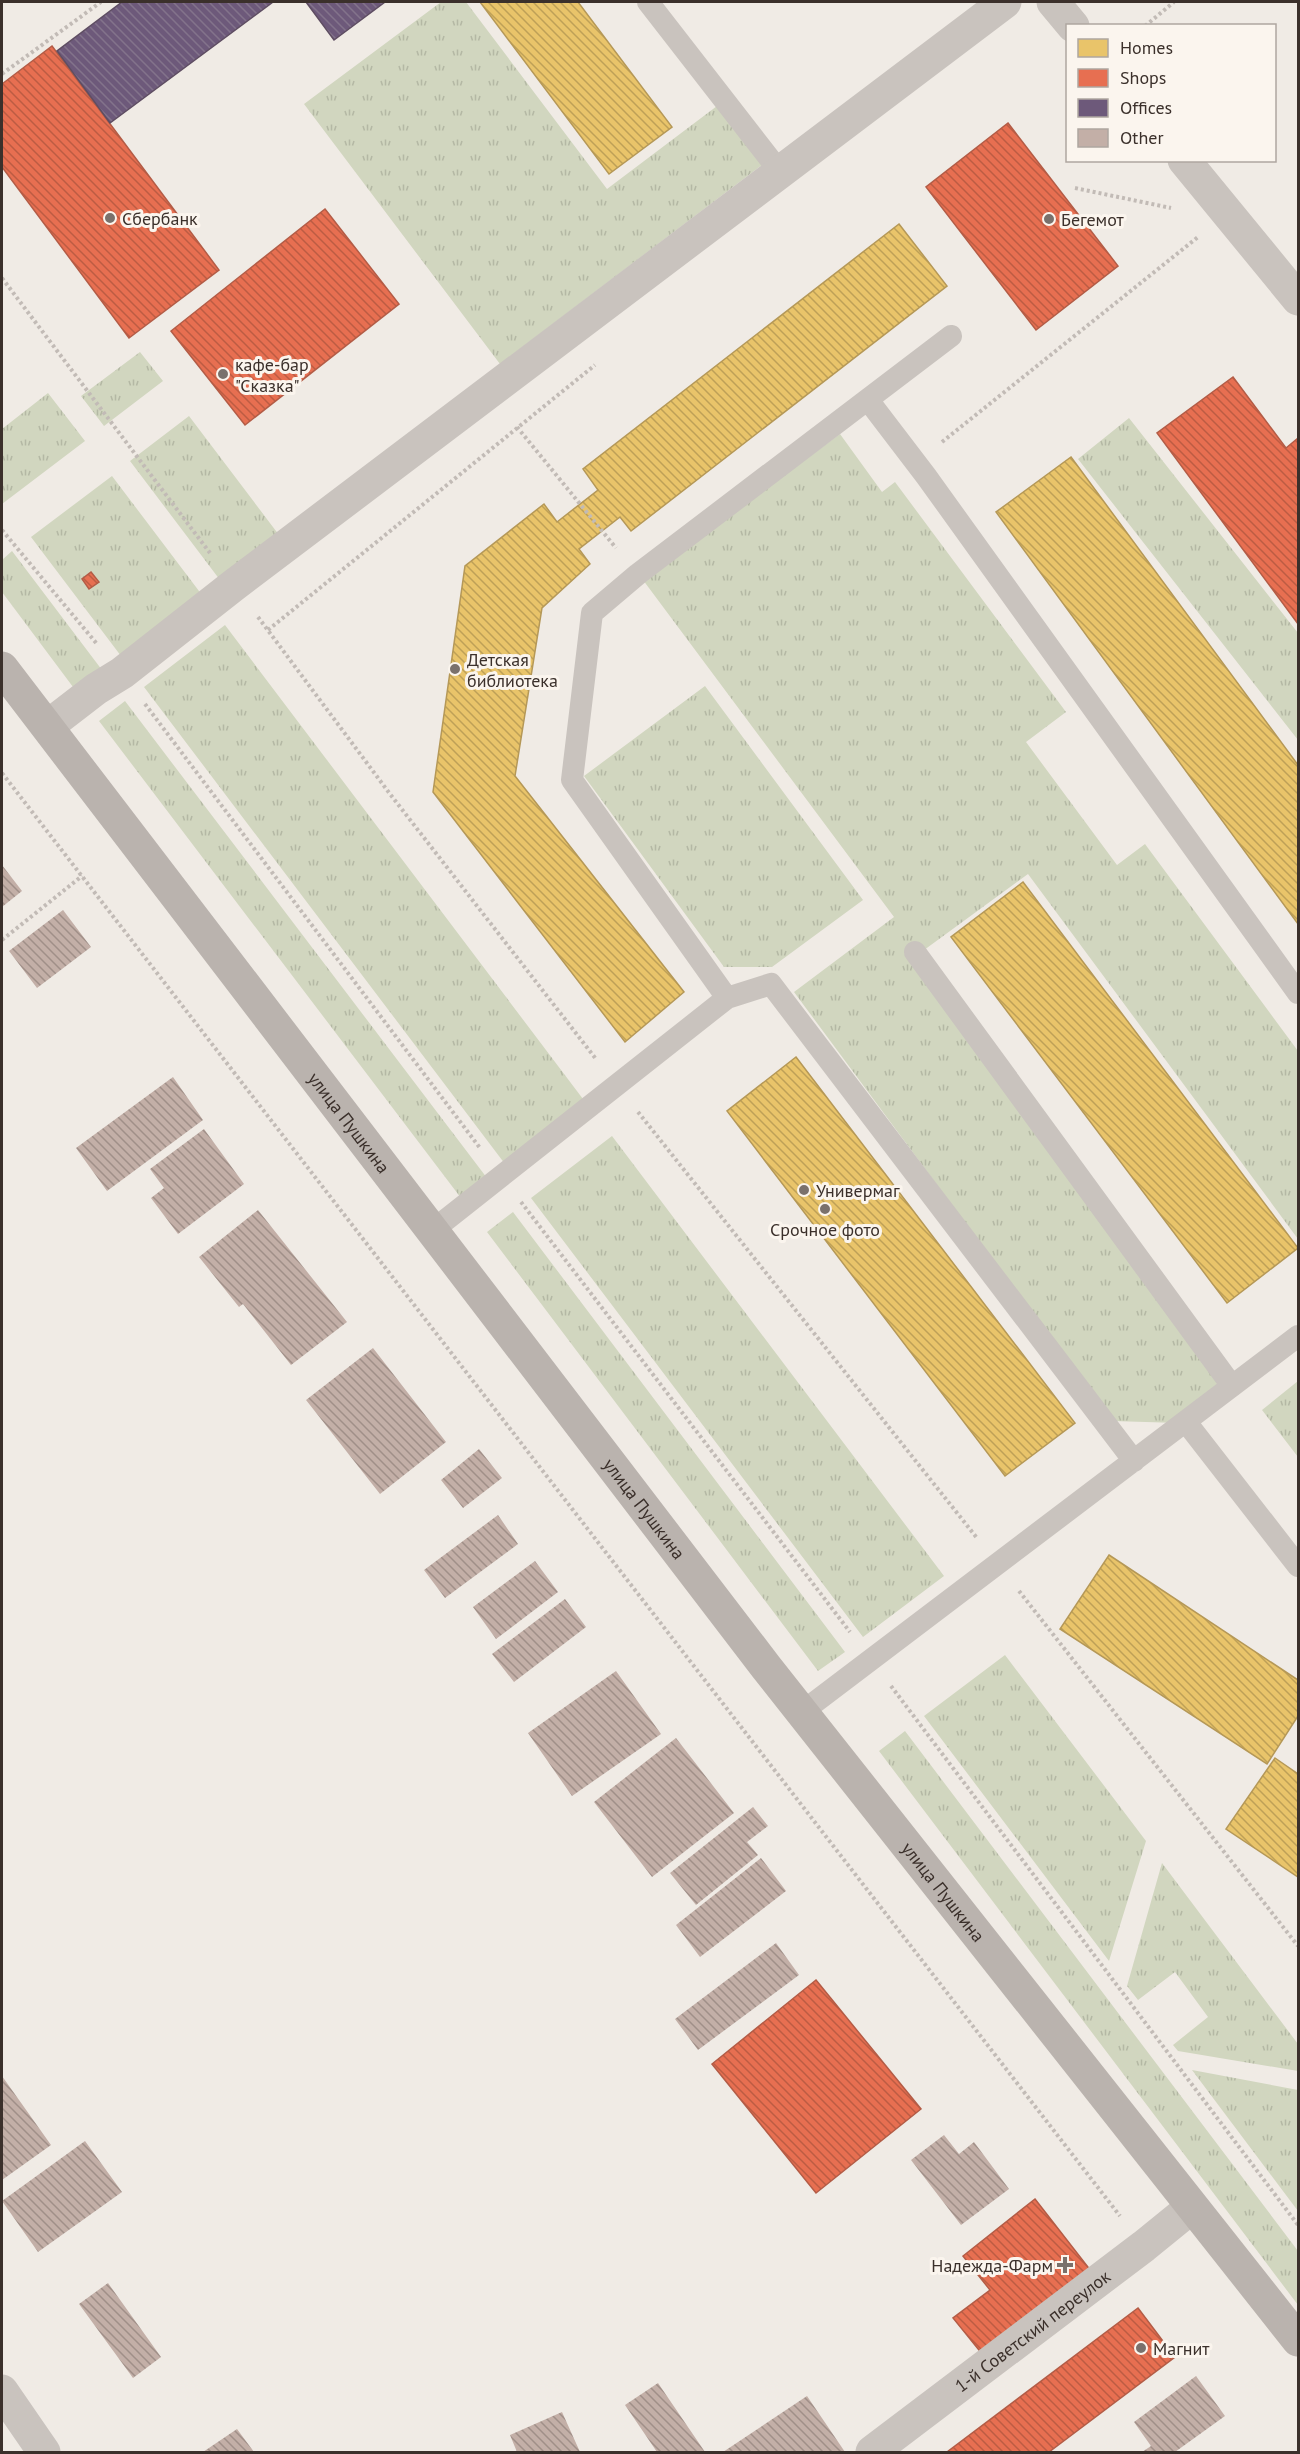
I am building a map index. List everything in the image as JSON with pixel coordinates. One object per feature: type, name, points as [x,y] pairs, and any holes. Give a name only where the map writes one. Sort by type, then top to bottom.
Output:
[{"type":"main road","name":"улица Пушкина","points":[[2,668],[802,1712],[1299,2340]]},
{"type":"street","points":[[48,726],[96,689],[122,673],[234,585],[1005,2]]},
{"type":"street","points":[[1053,2],[1070,24]]},
{"type":"street","points":[[1186,162],[1299,299]]},
{"type":"street","name":"1-й Советский переулок","points":[[872,2452],[1192,2207]]},
{"type":"street","points":[[2,2391],[44,2452]]},
{"type":"lane","points":[[648,2],[780,172]]},
{"type":"lane","points":[[727,998],[572,780],[592,613],[638,574],[951,336]]},
{"type":"lane","points":[[868,400],[1299,993]]},
{"type":"lane","points":[[915,952],[1232,1386]]},
{"type":"lane","points":[[433,1230],[727,998],[771,984],[1134,1461]]},
{"type":"lane","points":[[802,1712],[1299,1336]]},
{"type":"lane","points":[[1186,1422],[1299,1566]]},
{"type":"path","points":[[2,74],[101,2]]},
{"type":"path","points":[[1147,24],[1174,2]]},
{"type":"path","points":[[1075,188],[1177,209]]},
{"type":"path","points":[[916,463],[1204,233]]},
{"type":"path","points":[[2,278],[390,794],[616,1085],[1299,1946]]},
{"type":"path","points":[[268,630],[600,362]]},
{"type":"path","points":[[517,427],[638,574]]},
{"type":"path","points":[[2,530],[122,673],[501,1176],[871,1659],[1299,2225]]},
{"type":"path","points":[[2,773],[1144,2246]]},
{"type":"path","points":[[2,940],[82,876]]},
{"type":"green space","points":[[441,2],[466,2],[607,189],[717,106],[762,165],[500,364],[304,104]]},
{"type":"green space","points":[[140,352],[163,381],[104,426],[81,396]]},
{"type":"green space","points":[[48,393],[85,441],[2,504],[2,429]]},
{"type":"green space","points":[[189,416],[279,535],[220,580],[130,461]]},
{"type":"green space","points":[[1129,418],[1298,633],[1298,740],[1078,459]]},
{"type":"green space","points":[[840,434],[882,492],[895,482],[1066,712],[1026,742],[1117,865],[1145,844],[1298,1051],[1298,1239],[1028,874],[920,953],[1237,1380],[1179,1423],[1112,1421],[794,992],[894,917],[643,580]]},
{"type":"green space","points":[[112,476],[202,595],[121,656],[31,537]]},
{"type":"green space","points":[[12,551],[102,670],[76,691],[2,592],[2,560]]},
{"type":"green space","points":[[225,625],[586,1103],[505,1164],[144,687]]},
{"type":"green space","points":[[705,686],[863,900],[772,967],[724,967],[584,776]]},
{"type":"green space","points":[[125,701],[487,1178],[461,1198],[99,721]]},
{"type":"green space","points":[[612,1136],[944,1576],[863,1637],[531,1198]]},
{"type":"green space","points":[[513,1212],[845,1652],[818,1671],[487,1232]]},
{"type":"green space","points":[[1298,1381],[1298,1457],[1262,1410]]},
{"type":"green space","points":[[1005,1655],[1146,1841],[1109,1961],[924,1716]]},
{"type":"green space","points":[[905,1731],[1298,2251],[1298,2305],[879,1751]]},
{"type":"green space","points":[[1162,1863],[1298,2044],[1298,2071],[1178,2051],[1173,2045],[1208,2017],[1175,1972],[1138,2000],[1127,1986]]},
{"type":"green space","points":[[1192,2070],[1298,2090],[1298,2211]]},
{"type":"building: Homes","points":[[480,2],[578,2],[672,127],[609,174]]},
{"type":"building: Homes","points":[[899,224],[947,286],[631,531],[620,517],[579,549],[590,564],[542,608],[515,776],[684,992],[625,1042],[433,792],[465,566],[544,504],[557,522],[598,490],[583,469]]},
{"type":"building: Homes","points":[[1071,457],[1298,765],[1298,924],[996,512]]},
{"type":"building: Homes","points":[[1023,882],[1298,1248],[1227,1303],[951,937]]},
{"type":"building: Homes","points":[[796,1057],[1075,1423],[1005,1476],[727,1111]]},
{"type":"building: Homes","points":[[1109,1555],[1298,1680],[1298,1716],[1267,1764],[1060,1629]]},
{"type":"building: Homes","points":[[1275,1758],[1298,1774],[1298,1877],[1226,1829]]},
{"type":"building: Shops","name":"Сбербанк","points":[[52,46],[219,270],[129,338],[2,167],[2,84]]},
{"type":"building: Shops","points":[[1008,123],[1118,266],[1036,330],[926,187]]},
{"type":"building: Shops","points":[[325,209],[399,304],[245,425],[171,331]]},
{"type":"building: Shops","points":[[1233,377],[1286,448],[1298,438],[1298,624],[1157,433]]},
{"type":"building: Shops","points":[[91,572],[99,582],[89,589],[82,579]]},
{"type":"building: Shops","points":[[816,1980],[921,2109],[816,2193],[712,2064]]},
{"type":"building: Shops","points":[[1035,2199],[1095,2276],[987,2360],[953,2318],[990,2290],[963,2256]]},
{"type":"building: Shops","points":[[1138,2308],[1175,2357],[1049,2452],[947,2452]]},
{"type":"building: Offices","points":[[122,2],[273,2],[110,123],[57,51]]},
{"type":"building: Offices","points":[[306,2],[385,2],[334,40]]},
{"type":"building: Other","points":[[2,865],[22,891],[2,907]]},
{"type":"building: Other","points":[[63,910],[91,947],[37,988],[9,951]]},
{"type":"building: Other","points":[[173,1077],[203,1120],[107,1191],[76,1148]]},
{"type":"building: Other","points":[[204,1129],[244,1184],[178,1234],[151,1198],[164,1188],[150,1169]]},
{"type":"building: Other","points":[[258,1210],[347,1322],[291,1365],[243,1304],[239,1307],[199,1257]]},
{"type":"building: Other","points":[[373,1348],[446,1442],[380,1494],[306,1400]]},
{"type":"building: Other","points":[[479,1449],[502,1478],[463,1508],[441,1480]]},
{"type":"building: Other","points":[[498,1515],[518,1544],[445,1598],[424,1570]]},
{"type":"building: Other","points":[[535,1561],[558,1592],[496,1639],[473,1607]]},
{"type":"building: Other","points":[[565,1599],[586,1627],[514,1682],[492,1654]]},
{"type":"building: Other","points":[[616,1671],[661,1734],[572,1796],[528,1733]]},
{"type":"building: Other","points":[[676,1738],[734,1813],[652,1877],[594,1802]]},
{"type":"building: Other","points":[[753,1807],[768,1826],[747,1842],[758,1855],[696,1905],[670,1873]]},
{"type":"building: Other","points":[[761,1858],[786,1891],[700,1957],[676,1925]]},
{"type":"building: Other","points":[[776,1943],[799,1975],[698,2050],[675,2019]]},
{"type":"building: Other","points":[[2,2076],[51,2145],[2,2180]]},
{"type":"building: Other","points":[[944,2135],[959,2154],[974,2142],[1009,2189],[961,2225],[911,2160]]},
{"type":"building: Other","points":[[85,2141],[122,2192],[38,2252],[2,2201]]},
{"type":"building: Other","points":[[108,2283],[161,2357],[133,2378],[79,2304]]},
{"type":"building: Other","points":[[1196,2376],[1225,2416],[1175,2452],[1142,2452],[1151,2446],[1134,2422]]},
{"type":"building: Other","points":[[658,2383],[705,2452],[657,2452],[625,2405]]},
{"type":"building: Other","points":[[807,2396],[845,2452],[723,2452]]},
{"type":"building: Other","points":[[562,2412],[580,2452],[517,2452],[510,2435]]},
{"type":"building: Other","points":[[237,2429],[254,2452],[203,2452]]},
{"type":"place","name":"Сбербанк","points":[[110,218]]},
{"type":"place","name":"Бегемот","points":[[1049,219]]},
{"type":"place","name":"кафе-бар \"Сказка\"","points":[[223,374]]},
{"type":"place","name":"Детская библиотека","points":[[455,669]]},
{"type":"place","name":"Универмаг","points":[[804,1190]]},
{"type":"place","name":"Срочное фото","points":[[825,1209]]},
{"type":"place","name":"Надежда-Фарм","points":[[1065,2265]]},
{"type":"place","name":"Магнит","points":[[1141,2348]]}]
